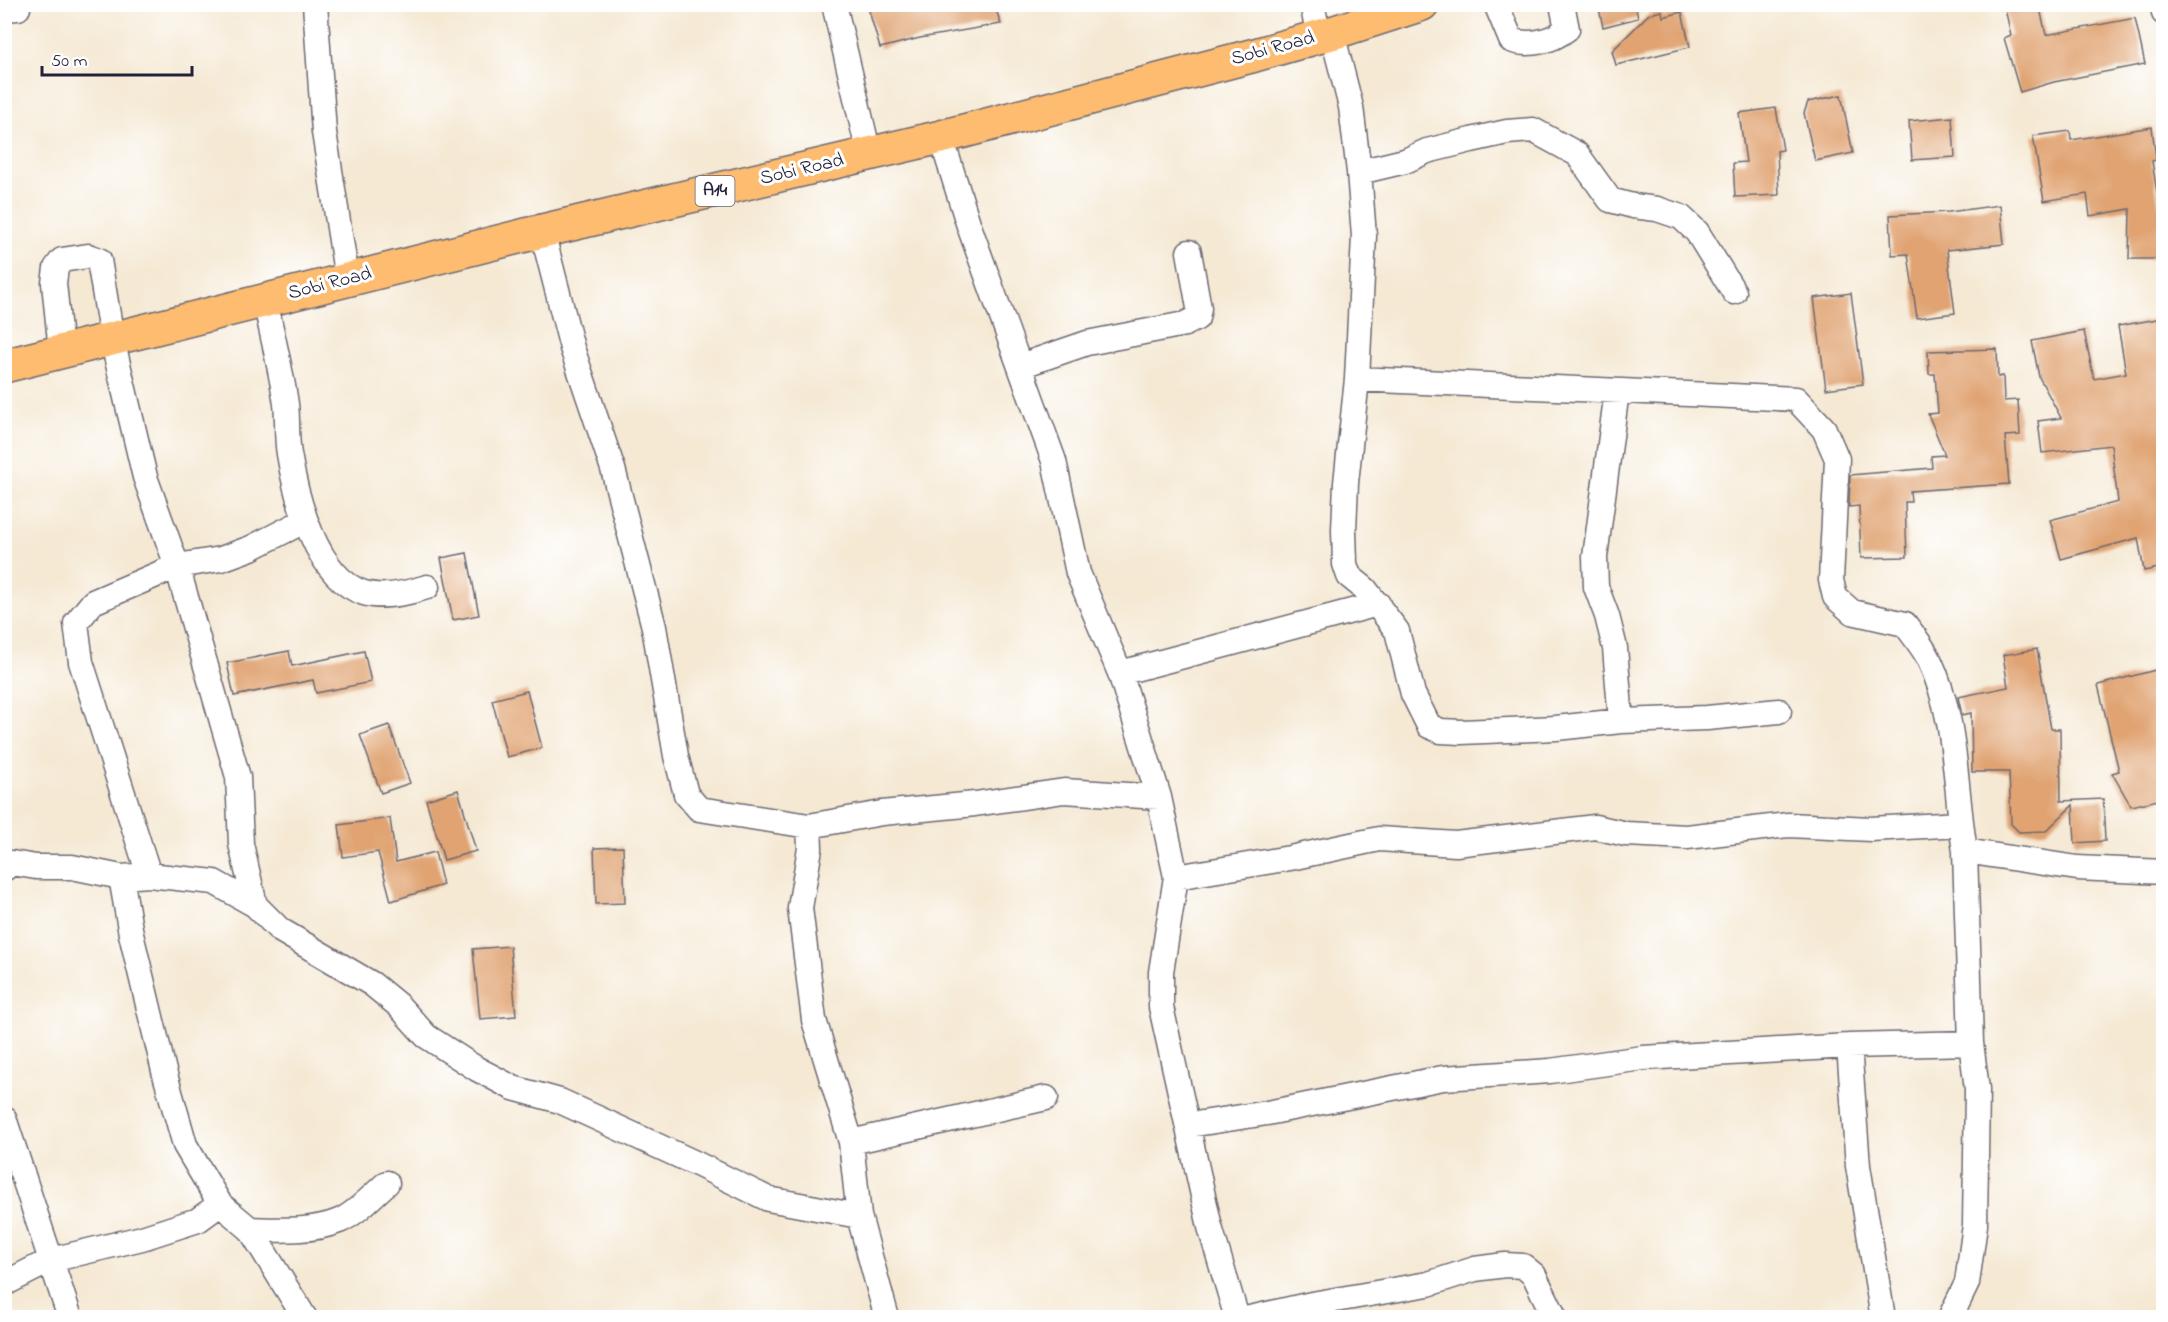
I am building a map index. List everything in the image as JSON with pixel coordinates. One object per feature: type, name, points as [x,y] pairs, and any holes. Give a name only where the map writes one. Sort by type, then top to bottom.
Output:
[{"type":"highway","name":"Sobi Road","points":[[4,366],[542,231],[941,137],[1326,35],[1422,4]]},
{"type":"street","points":[[315,4],[324,132],[346,279]]},
{"type":"street","points":[[834,4],[869,154]]},
{"type":"street","points":[[1312,4],[1326,35],[1351,107],[1364,236],[1356,379],[1346,483],[1344,530],[1346,564],[1349,576],[1365,589],[1397,631],[1413,694],[1429,726],[1441,731],[1461,732],[1556,728],[1621,721],[1707,718],[1779,711]]},
{"type":"street","points":[[1496,4],[1511,40],[1524,45],[1558,36],[1567,29],[1562,4]]},
{"type":"street","points":[[2163,4],[2163,13]]},
{"type":"street","points":[[1359,172],[1405,161],[1427,151],[1471,140],[1507,132],[1533,130],[1576,154],[1610,200],[1657,209],[1681,217],[1697,232],[1734,292]]},
{"type":"street","points":[[941,137],[969,226],[1054,461],[1078,573],[1120,673],[1159,797],[1176,877],[1161,972],[1161,1007],[1210,1227],[1237,1317]]},
{"type":"street","points":[[542,231],[572,348],[613,469],[651,616],[676,756],[686,794],[699,809],[809,826],[882,813],[975,804],[1064,791],[1159,797]]},
{"type":"street","points":[[1020,366],[1088,343],[1185,324],[1197,318],[1199,308],[1189,252]]},
{"type":"street","points":[[61,351],[54,283],[56,268],[62,260],[88,256],[99,260],[112,339],[145,477],[177,566],[238,777],[242,844],[255,905]]},
{"type":"street","points":[[265,300],[286,406],[288,452],[304,521],[318,550],[346,584],[364,593],[386,595],[427,587]]},
{"type":"street","points":[[1356,379],[1796,399],[1824,429],[1837,459],[1831,580],[1835,597],[1852,612],[1905,624],[1928,658],[1945,703],[1956,759],[1960,824],[1965,851],[1971,1043],[1977,1089],[1975,1225],[1967,1283],[1950,1317]]},
{"type":"street","points":[[1617,391],[1595,557],[1596,587],[1607,616],[1615,648],[1621,721]]},
{"type":"street","points":[[149,875],[81,662],[76,623],[93,602],[177,566],[221,560],[251,548],[304,521]]},
{"type":"street","points":[[1120,673],[1378,604]]},
{"type":"street","points":[[1176,877],[1279,860],[1379,839],[1456,843],[1595,827],[1626,834],[1687,837],[1788,825],[1871,828],[1960,824]]},
{"type":"street","points":[[809,826],[810,848],[800,908],[814,1020],[851,1142],[859,1216],[887,1317]]},
{"type":"street","points":[[1965,851],[2077,868],[2149,872]]},
{"type":"street","points":[[7,859],[36,867],[72,867],[121,877],[149,875],[214,882],[255,905],[280,930],[372,984],[399,1006],[426,1036],[477,1070],[513,1088],[560,1101],[768,1199],[859,1216]]},
{"type":"street","points":[[121,877],[131,934],[184,1145],[220,1204],[250,1229],[305,1317]]},
{"type":"street","points":[[1189,1125],[1267,1113],[1443,1078],[1550,1071],[1643,1058],[1849,1046],[1971,1043]]},
{"type":"street","points":[[1849,1046],[1858,1166],[1884,1317]]},
{"type":"street","points":[[851,1142],[1046,1098]]},
{"type":"street","points":[[4,1118],[70,1317]]},
{"type":"street","points":[[250,1229],[280,1230],[315,1227],[340,1221],[387,1183]]},
{"type":"street","points":[[4,1284],[51,1260],[142,1238],[198,1220],[220,1204]]},
{"type":"street","points":[[1250,1317],[1428,1284],[1475,1269],[1505,1265],[1523,1266],[1534,1275],[1555,1317]]},
{"type":"building","points":[[867,4],[994,4],[1001,24],[920,38],[880,48]]},
{"type":"building","points":[[1598,4],[1635,4],[1638,18],[1603,27]]},
{"type":"building","points":[[2004,4],[2039,4],[2046,35],[2135,18],[2145,64],[2054,82],[2020,92],[2004,38],[2011,35]]},
{"type":"building","points":[[1662,11],[1663,17],[1682,12],[1690,47],[1616,65],[1612,51],[1649,14]]},
{"type":"building","points":[[1841,95],[1853,153],[1815,161],[1804,113],[1808,102]]},
{"type":"building","points":[[1776,108],[1783,150],[1777,151],[1779,195],[1735,197],[1733,163],[1746,162],[1739,113]]},
{"type":"building","points":[[1952,117],[1955,157],[1912,160],[1909,121]]},
{"type":"building","points":[[2152,127],[2156,160],[2152,161],[2161,218],[2163,218],[2163,259],[2129,259],[2130,209],[2090,216],[2087,194],[2044,201],[2033,136],[2070,131],[2071,140]]},
{"type":"building","points":[[2000,205],[2004,244],[1947,250],[1955,313],[1917,318],[1908,254],[1892,255],[1890,215],[1949,212]]},
{"type":"building","points":[[1851,293],[1863,384],[1826,389],[1814,298]]},
{"type":"building","points":[[2163,318],[2163,567],[2144,571],[2138,538],[2061,559],[2050,520],[2118,502],[2111,445],[2042,453],[2038,421],[2061,418],[2039,377],[2032,341],[2084,331],[2094,379],[2126,373],[2118,326]]},
{"type":"building","points":[[1997,349],[1998,377],[2003,376],[2004,401],[2018,400],[2020,435],[2005,436],[2009,484],[1910,491],[1911,502],[1905,502],[1907,557],[1861,558],[1859,506],[1849,507],[1850,475],[1932,468],[1931,456],[1945,455],[1928,414],[1938,413],[1935,374],[1929,374],[1928,351]]},
{"type":"building","points":[[467,553],[479,615],[453,620],[441,558]]},
{"type":"building","points":[[2037,649],[2051,729],[2060,729],[2061,801],[2103,799],[2105,841],[2075,843],[2073,805],[2046,831],[2019,832],[2011,824],[2009,772],[1972,772],[1971,713],[1962,715],[1958,697],[2008,687],[2003,655]]},
{"type":"building","points":[[289,651],[292,666],[364,651],[371,682],[316,693],[313,680],[234,696],[227,663]]},
{"type":"building","points":[[2163,668],[2163,799],[2131,806],[2112,773],[2119,771],[2098,685]]},
{"type":"building","points":[[527,691],[542,748],[507,757],[492,700]]},
{"type":"building","points":[[389,725],[410,783],[381,793],[360,735]]},
{"type":"building","points":[[458,790],[476,851],[444,860],[426,800]]},
{"type":"building","points":[[390,818],[396,862],[435,852],[443,885],[391,901],[378,852],[343,857],[339,825]]},
{"type":"building","points":[[623,847],[625,903],[596,904],[594,848]]},
{"type":"building","points":[[510,946],[516,1016],[480,1019],[473,949]]}]
